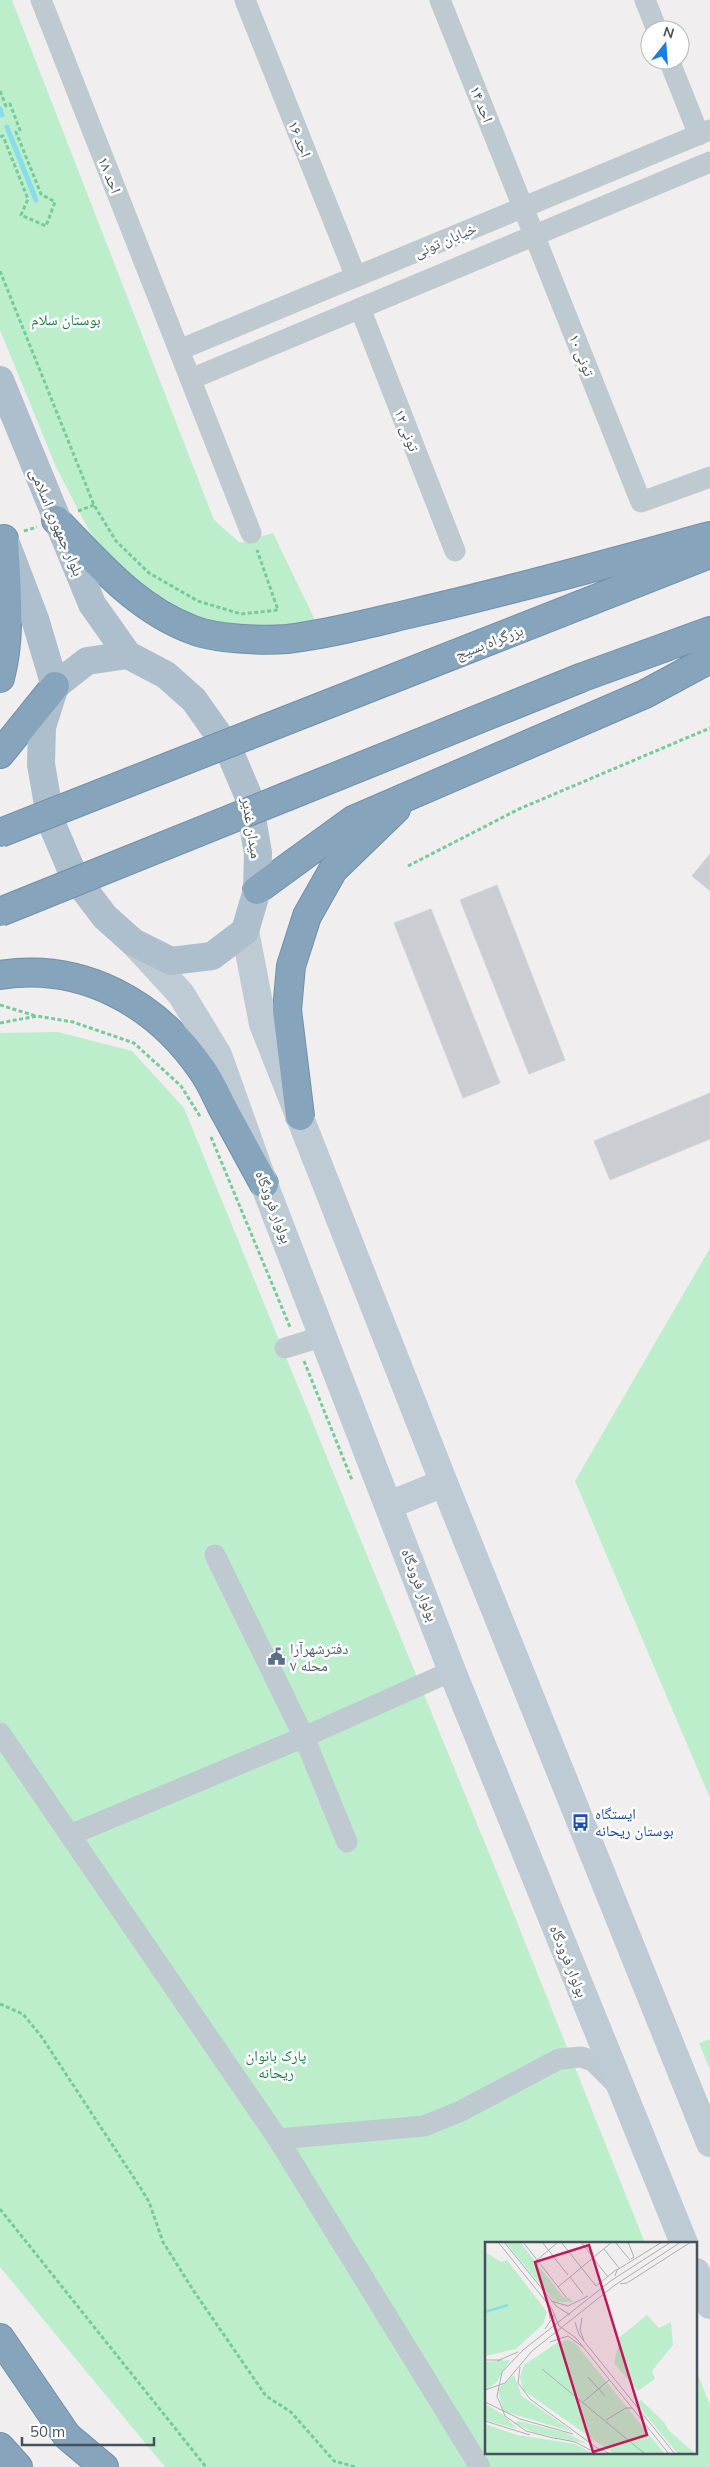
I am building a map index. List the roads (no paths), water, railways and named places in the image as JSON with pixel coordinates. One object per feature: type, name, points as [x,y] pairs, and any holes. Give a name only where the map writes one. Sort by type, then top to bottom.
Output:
[{"type":"highway","points":[[56,520],[116,582],[152,611],[194,631],[241,639],[286,639],[368,624],[470,600],[710,536]]},
{"type":"highway","points":[[0,678],[5,660],[7,613],[2,534]]},
{"type":"highway","name":"بزرگراه بسیج","points":[[0,833],[710,554]]},
{"type":"highway","points":[[0,912],[583,678],[710,631]]},
{"type":"highway","points":[[257,890],[353,820],[645,694],[710,659]]},
{"type":"highway","points":[[0,754],[54,686]]},
{"type":"highway","points":[[300,1116],[287,1010],[291,966],[307,916],[334,870],[413,794]]},
{"type":"highway","points":[[0,975],[19,972],[71,976],[124,996],[166,1027],[202,1070],[264,1184]]},
{"type":"highway","points":[[0,2338],[67,2436],[104,2467]]},
{"type":"highway","points":[[0,2357],[91,2467]]},
{"type":"highway","points":[[0,2446],[18,2467]]},
{"type":"main road","name":"بلوار جمهوری اسلامی","points":[[0,380],[92,604],[128,656]]},
{"type":"main road","points":[[2,534],[35,619],[54,686],[42,727],[41,764],[51,822],[71,869],[105,917],[133,942],[171,962],[212,956],[245,931],[263,1024],[444,1483],[710,2144]]},
{"type":"main road","points":[[54,686],[88,661],[128,656]]},
{"type":"main road","name":"میدان غدیر","points":[[128,656],[166,675],[194,700],[228,748],[240,771],[254,822],[258,853],[257,890],[245,931]]},
{"type":"main road","name":"بولوار فرودگاه","points":[[133,942],[181,994],[218,1055],[264,1184],[452,1671],[684,2242]]},
{"type":"main road","points":[[389,1505],[444,1483]]},
{"type":"main road","points":[[698,2277],[710,2305]]},
{"type":"street","name":"احد ۱۸","points":[[41,0],[251,533]]},
{"type":"street","name":"احد ۱۶","points":[[245,0],[356,277]]},
{"type":"street","name":"احد ۱۴","points":[[440,0],[524,208]]},
{"type":"street","points":[[645,0],[653,20]]},
{"type":"street","points":[[674,70],[704,133]]},
{"type":"street","name":"خیابان تونی","points":[[179,350],[704,133]]},
{"type":"street","name":"خیابان تونی","points":[[191,379],[534,236],[709,166]]},
{"type":"street","name":"تونی ۱۰","points":[[524,208],[641,502],[710,477]]},
{"type":"street","name":"تونی ۱۲","points":[[360,308],[455,551]]},
{"type":"street","points":[[291,1347],[324,1336]]},
{"type":"street","points":[[215,1555],[304,1737],[347,1842]]},
{"type":"street","points":[[70,1835],[304,1737],[452,1671]]},
{"type":"street","points":[[0,1733],[278,2139],[480,2467]]},
{"type":"street","points":[[278,2139],[424,2126],[461,2111],[559,2059],[581,2057],[593,2061],[621,2090]]},
{"type":"waterway","points":[[0,109],[2,115]]},
{"type":"waterway","points":[[7,127],[36,200]]},
{"type":"place","name":"دفترشهرآرا محله ۷","points":[[276,1657]]},
{"type":"place","name":"ایستگاه بوستان ریحانه","points":[[581,1822]]},
{"type":"park label","name":"بوستان سلام","points":[[66,319]]},
{"type":"park label","name":"پارک بانوان ریحانه","points":[[276,2064]]}]
